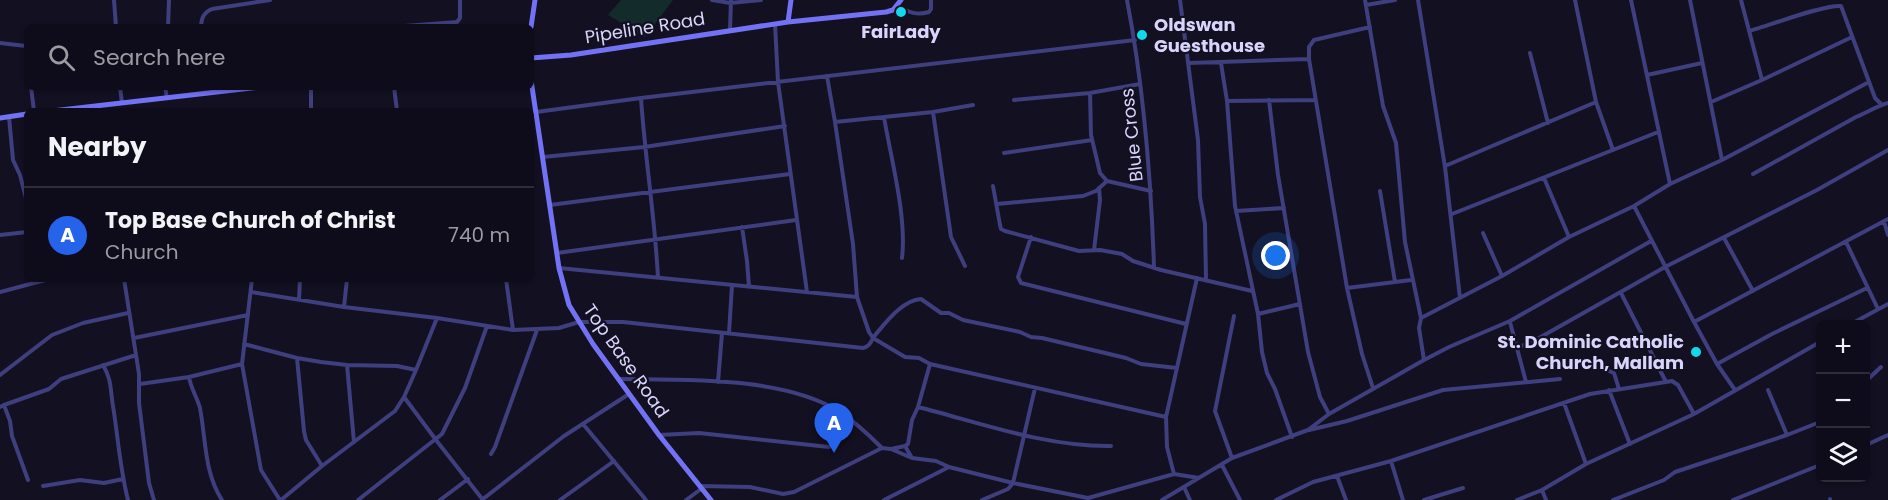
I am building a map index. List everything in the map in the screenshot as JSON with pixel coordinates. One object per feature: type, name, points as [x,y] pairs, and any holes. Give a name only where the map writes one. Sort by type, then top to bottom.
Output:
[{"type":"street","points":[[114,0],[116,24]]},
{"type":"street","points":[[168,24],[169,0]]},
{"type":"street","points":[[201,24],[202,18],[212,9],[270,0]]},
{"type":"street","points":[[431,24],[457,22],[460,18],[460,0]]},
{"type":"street","points":[[531,24],[535,0]]},
{"type":"street","points":[[712,0],[731,2],[761,0]]},
{"type":"street","points":[[788,22],[791,0]]},
{"type":"street","points":[[899,3],[912,14],[921,14],[931,9],[931,0]]},
{"type":"street","name":"Blue Cross","points":[[1127,0],[1135,40],[1151,191],[1154,267]]},
{"type":"street","points":[[1180,0],[1198,140],[1200,197],[1205,224],[1206,280]]},
{"type":"street","points":[[1395,0],[1365,2],[1383,106],[1396,143],[1405,242],[1421,318],[1419,328],[1424,360]]},
{"type":"street","points":[[1418,0],[1452,214],[1460,298]]},
{"type":"street","points":[[1575,0],[1596,102],[1613,151]]},
{"type":"street","points":[[1631,0],[1670,184]]},
{"type":"street","points":[[1690,0],[1722,160]]},
{"type":"street","points":[[1741,0],[1762,80]]},
{"type":"street","points":[[730,30],[731,2]]},
{"type":"street","name":"Pipeline Road","points":[[534,58],[571,55],[788,22],[886,12],[893,10],[899,3]]},
{"type":"street","points":[[1749,32],[1820,9],[1841,6],[1875,98],[1881,104]]},
{"type":"street","points":[[775,24],[778,82],[807,292]]},
{"type":"street","points":[[1370,27],[1314,40],[1309,47],[1309,59],[1347,288],[1362,354],[1373,388]]},
{"type":"street","points":[[1711,102],[1852,37]]},
{"type":"street","points":[[535,116],[641,98],[1135,40]]},
{"type":"street","points":[[0,43],[24,46]]},
{"type":"street","points":[[1530,53],[1548,123]]},
{"type":"street","points":[[1189,63],[1309,59]]},
{"type":"street","points":[[1221,63],[1227,101],[1236,211],[1258,314],[1262,352],[1267,373],[1292,437]]},
{"type":"street","points":[[1647,75],[1702,63]]},
{"type":"street","points":[[827,76],[853,244],[857,297],[873,338],[905,357],[919,358],[930,364],[1166,417]]},
{"type":"street","points":[[1421,318],[1502,276],[1569,237],[1634,206],[1670,184],[1722,160],[1869,82]]},
{"type":"street","points":[[1014,100],[1090,93],[1140,84]]},
{"type":"street","points":[[31,90],[34,108]]},
{"type":"street","points":[[120,90],[122,103]]},
{"type":"street","points":[[166,90],[167,98]]},
{"type":"street","points":[[78,108],[167,98],[206,90]]},
{"type":"street","points":[[311,90],[311,108]]},
{"type":"street","points":[[394,90],[397,108]]},
{"type":"street","name":"Top Base Road","points":[[532,90],[556,253],[569,305],[593,344],[629,394],[711,500]]},
{"type":"street","points":[[1090,93],[1092,140],[1100,173],[1107,181],[1151,191]]},
{"type":"street","points":[[641,98],[658,278]]},
{"type":"street","points":[[1269,100],[1278,175],[1305,323],[1308,352],[1320,397],[1329,414]]},
{"type":"street","points":[[1227,101],[1316,100]]},
{"type":"street","points":[[1445,167],[1596,102]]},
{"type":"street","points":[[1753,174],[1881,104],[1888,103]]},
{"type":"street","points":[[835,122],[933,112],[973,105]]},
{"type":"street","points":[[933,112],[950,231],[965,266]]},
{"type":"street","points":[[0,118],[24,114]]},
{"type":"street","points":[[9,117],[13,160],[24,190]]},
{"type":"street","points":[[884,117],[901,217],[904,241],[902,258]]},
{"type":"street","points":[[543,157],[644,147],[785,126]]},
{"type":"street","points":[[1452,214],[1658,132]]},
{"type":"street","points":[[1004,153],[1092,140]]},
{"type":"street","points":[[1517,348],[1665,267],[1817,190],[1888,150]]},
{"type":"street","points":[[20,175],[24,174]]},
{"type":"street","points":[[550,205],[790,174]]},
{"type":"street","points":[[1544,178],[1569,237]]},
{"type":"street","points":[[997,204],[1083,196],[1096,191],[1107,181]]},
{"type":"street","points":[[993,186],[1001,229],[1079,251],[1094,250],[1122,254],[1154,267],[1252,291]]},
{"type":"street","points":[[1094,250],[1100,200],[1099,188]]},
{"type":"street","points":[[1380,191],[1395,282]]},
{"type":"street","points":[[1634,206],[1717,364],[1735,390]]},
{"type":"street","points":[[1236,211],[1284,208]]},
{"type":"street","points":[[556,253],[796,220]]},
{"type":"street","points":[[1694,322],[1886,220],[1888,235]]},
{"type":"street","points":[[742,227],[748,287]]},
{"type":"street","points":[[0,235],[24,232]]},
{"type":"street","points":[[1483,233],[1502,276]]},
{"type":"street","points":[[1031,237],[1018,277],[1021,283],[1186,324]]},
{"type":"street","points":[[1724,238],[1753,291]]},
{"type":"street","points":[[1308,430],[1329,414],[1373,388],[1449,347],[1510,321],[1651,241]]},
{"type":"street","points":[[1846,242],[1878,309]]},
{"type":"street","points":[[559,268],[857,297]]},
{"type":"street","points":[[1173,474],[1167,447],[1166,417],[1197,278]]},
{"type":"street","points":[[1347,288],[1412,280]]},
{"type":"street","points":[[0,292],[37,282]]},
{"type":"street","points":[[124,282],[140,384],[139,404],[149,483],[154,500]]},
{"type":"street","points":[[252,282],[242,364],[261,471],[281,500],[395,411],[416,370],[436,318]]},
{"type":"street","points":[[299,300],[300,282]]},
{"type":"street","points":[[344,308],[347,282]]},
{"type":"street","points":[[506,282],[513,330]]},
{"type":"street","points":[[729,333],[732,285]]},
{"type":"street","points":[[1717,364],[1772,334],[1867,288]]},
{"type":"street","points":[[251,292],[344,308],[436,318],[513,330],[559,328],[579,322],[623,322],[863,348],[870,345],[873,338],[906,303],[921,299],[941,313],[963,321],[1130,359],[1141,364],[1177,368]]},
{"type":"street","points":[[1621,293],[1666,382]]},
{"type":"street","points":[[1258,314],[1300,304]]},
{"type":"street","points":[[1858,320],[1888,304]]},
{"type":"street","points":[[0,375],[52,335],[83,323],[128,313]]},
{"type":"street","points":[[133,338],[248,315]]},
{"type":"street","points":[[1232,458],[1215,411],[1234,316]]},
{"type":"street","points":[[1510,321],[1526,382]]},
{"type":"street","points":[[358,500],[436,440],[447,427],[465,388],[487,326]]},
{"type":"street","points":[[132,328],[142,335]]},
{"type":"street","points":[[491,454],[537,330]]},
{"type":"street","points":[[717,382],[722,333]]},
{"type":"street","points":[[244,344],[297,358],[347,365],[397,366],[416,370]]},
{"type":"street","points":[[1517,500],[1542,490],[1586,464],[1694,414],[1816,345]]},
{"type":"street","points":[[28,480],[12,436],[10,421],[2,406],[49,389],[61,379],[136,355]]},
{"type":"street","points":[[297,358],[306,440],[322,466]]},
{"type":"street","points":[[140,384],[189,377],[242,364]]},
{"type":"street","points":[[891,449],[908,444],[912,420],[930,364]]},
{"type":"street","points":[[103,365],[110,377],[123,479],[128,500]]},
{"type":"street","points":[[347,365],[354,442]]},
{"type":"street","points":[[1870,377],[1881,367]]},
{"type":"street","points":[[1609,371],[1614,373],[1619,389]]},
{"type":"street","points":[[189,377],[199,405],[208,468],[222,500]]},
{"type":"street","points":[[618,378],[717,382],[785,390],[838,411],[882,448]]},
{"type":"street","points":[[1162,500],[1232,458],[1308,430],[1347,421],[1443,390],[1560,379]]},
{"type":"street","points":[[1276,500],[1313,482],[1391,461],[1590,394],[1609,390],[1675,382],[1694,414]]},
{"type":"street","points":[[982,500],[1008,489],[1013,483],[1035,388]]},
{"type":"street","points":[[1609,390],[1630,444]]},
{"type":"street","points":[[1768,390],[1787,435]]},
{"type":"street","points":[[404,397],[483,500],[548,448],[629,394]]},
{"type":"street","points":[[1564,403],[1586,464]]},
{"type":"street","points":[[918,407],[1024,435],[1082,446],[1111,446]]},
{"type":"street","points":[[583,424],[644,499]]},
{"type":"street","points":[[1613,500],[1664,480],[1675,472],[1816,424]]},
{"type":"street","points":[[659,435],[699,433],[829,447]]},
{"type":"street","points":[[1870,444],[1888,435]]},
{"type":"street","points":[[905,446],[912,458]]},
{"type":"street","points":[[686,500],[700,487],[750,487],[783,494],[794,492],[882,448],[891,449],[912,458],[936,461],[949,467],[1087,499],[1173,474],[1199,478]]},
{"type":"street","points":[[560,500],[614,461]]},
{"type":"street","points":[[1391,461],[1403,500]]},
{"type":"street","points":[[1222,465],[1240,500]]},
{"type":"street","points":[[884,500],[949,467]]},
{"type":"street","points":[[1733,500],[1816,467]]},
{"type":"street","points":[[1337,476],[1346,500]]},
{"type":"street","points":[[43,486],[80,480],[104,483],[123,479]]},
{"type":"street","points":[[441,500],[468,479]]},
{"type":"street","points":[[1184,487],[1190,500]]},
{"type":"street","points":[[1424,500],[1463,488]]},
{"type":"street","points":[[1542,490],[1546,500]]},
{"type":"green space","points":[[621,0],[673,0],[645,37],[608,15]]},
{"type":"place","name":"FairLady","points":[[901,12]]},
{"type":"place","name":"Oldswan Guesthouse","points":[[1142,35]]},
{"type":"place","name":"St. Dominic Catholic Church, Mallam","points":[[1696,352]]},
{"type":"place","name":"Top Base Church of Christ","points":[[834,453]]}]
